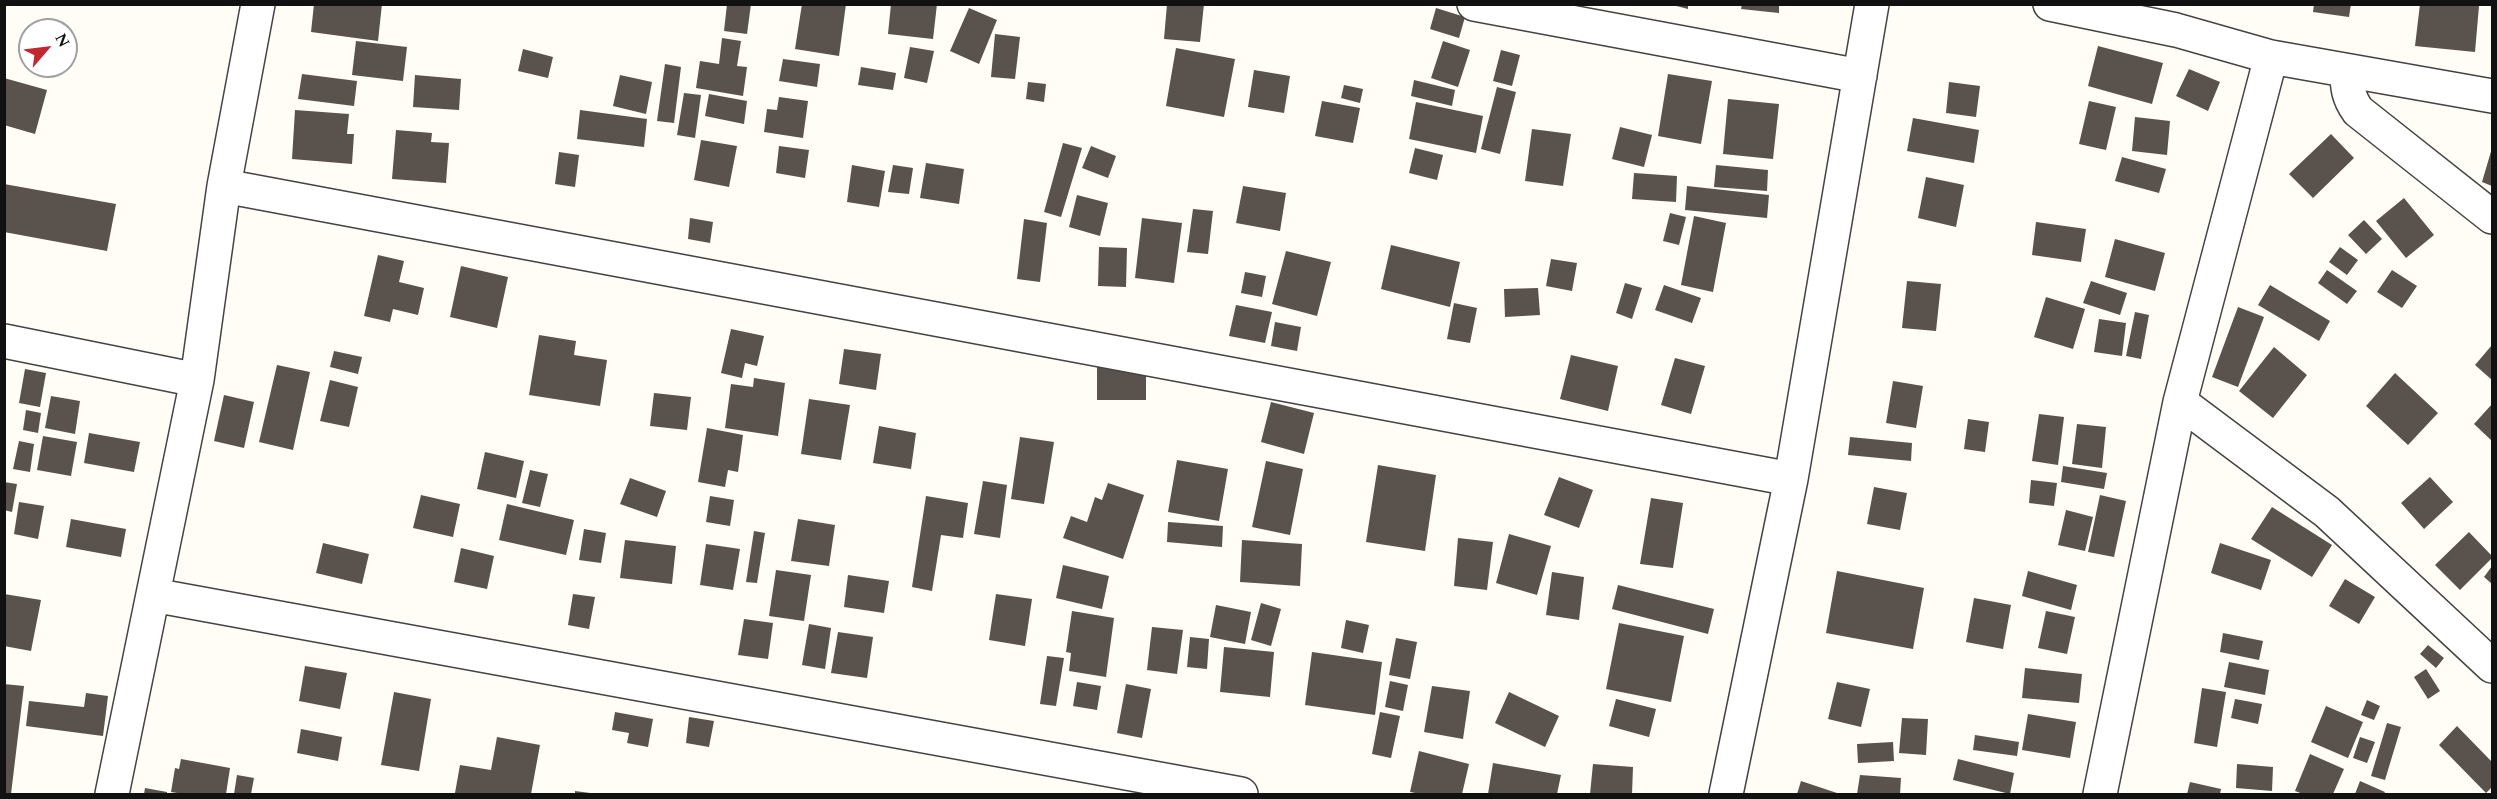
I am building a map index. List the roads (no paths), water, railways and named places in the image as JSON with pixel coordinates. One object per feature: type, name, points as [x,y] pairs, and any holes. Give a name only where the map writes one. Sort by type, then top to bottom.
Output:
[{"type":"street","points":[[112,795],[197,380],[224,186],[258,4]]},
{"type":"street","points":[[1474,4],[1860,76]]},
{"type":"street","points":[[1726,795],[1791,479],[1872,4]]},
{"type":"street","points":[[2050,4],[2176,30],[2271,57],[2493,96]]},
{"type":"street","points":[[2100,795],[2180,402],[2271,57]]},
{"type":"street","points":[[2347,70],[2350,100],[2358,111],[2493,217]]},
{"type":"street","points":[[224,186],[1791,479]]},
{"type":"street","points":[[4,341],[197,380]]},
{"type":"street","points":[[2180,402],[2327,512],[2493,666]]},
{"type":"street","points":[[153,595],[1241,795]]}]
